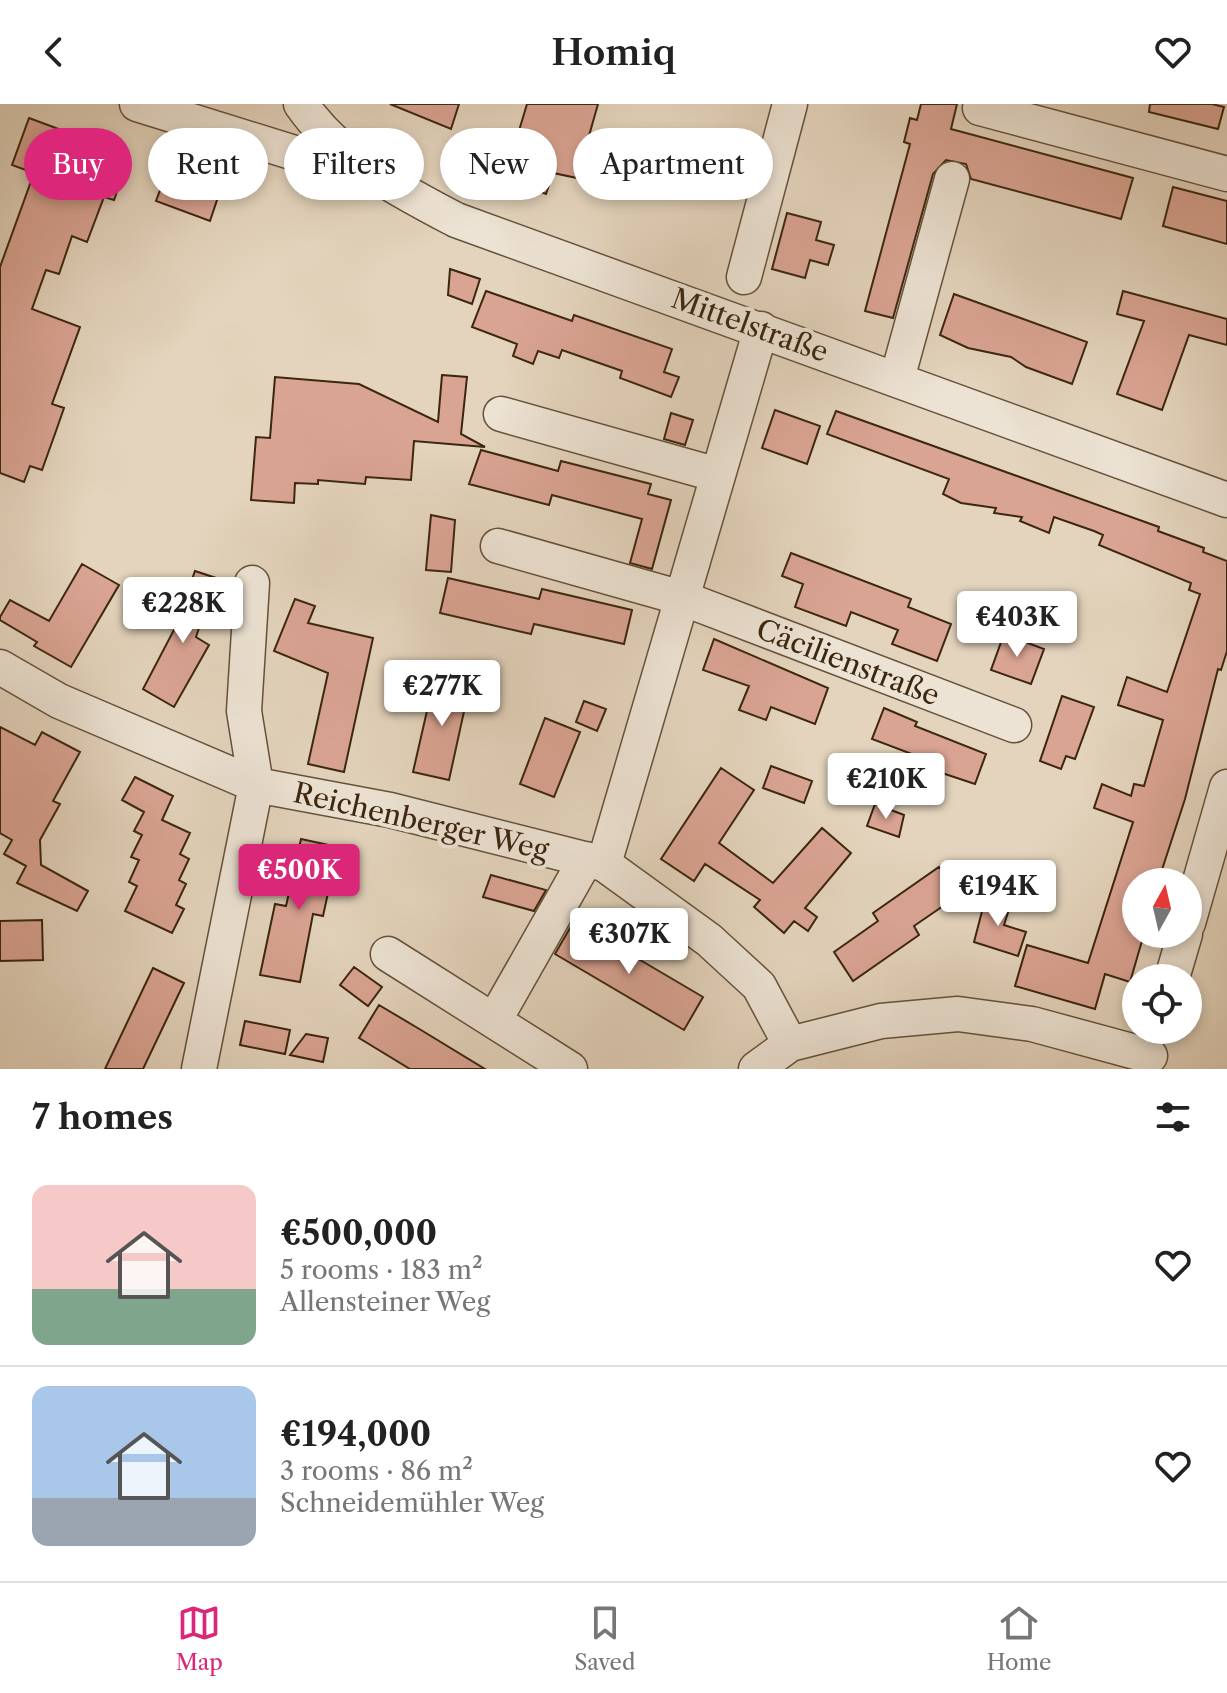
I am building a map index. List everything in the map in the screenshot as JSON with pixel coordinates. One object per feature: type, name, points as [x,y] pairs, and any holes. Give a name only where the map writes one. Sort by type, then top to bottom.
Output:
[{"type":"street","points":[[137,104],[284,149]]},
{"type":"street","name":"Mittelstraße","points":[[301,104],[318,128]]},
{"type":"street","points":[[744,277],[790,104]]},
{"type":"street","points":[[981,104],[980,108],[1227,174]]},
{"type":"street","points":[[897,379],[952,179]]},
{"type":"street","name":"Mittelstraße","points":[[418,200],[456,220],[1227,500]]},
{"type":"street","points":[[494,1021],[595,862],[682,598],[761,329]]},
{"type":"street","points":[[501,414],[718,475]]},
{"type":"street","name":"Cäcilienstraße","points":[[498,546],[682,598],[1014,725]]},
{"type":"street","points":[[209,1065],[256,785],[244,711],[252,583]]},
{"type":"street","name":"Reichenberger Weg","points":[[0,667],[59,701],[256,785],[390,810],[595,862],[709,940],[759,986],[790,1044]]},
{"type":"street","points":[[1202,874],[1227,787]]},
{"type":"street","points":[[388,954],[570,1069]]},
{"type":"street","points":[[756,1069],[790,1044],[881,1021],[958,1014],[1032,1024],[1151,1052]]},
{"type":"building","points":[[390,104],[459,104],[451,128]]},
{"type":"building","points":[[527,104],[598,104],[591,128],[573,128],[573,177],[557,174],[557,128],[520,128]]},
{"type":"building","points":[[921,104],[957,104],[951,129],[1133,178],[1121,219],[971,179],[966,164],[946,160],[933,174],[893,318],[865,311],[910,144],[904,142],[910,118],[917,120]]},
{"type":"building","points":[[1150,104],[1212,104],[1224,107],[1218,129],[1149,112]]},
{"type":"building","points":[[29,118],[56,128],[25,128]]},
{"type":"building","points":[[24,132],[24,169],[12,165]]},
{"type":"building","points":[[1173,187],[1227,201],[1227,244],[1163,226]]},
{"type":"building","points":[[24,200],[103,200],[87,242],[72,236],[59,274],[46,270],[32,309],[80,327],[52,404],[64,408],[42,470],[30,466],[24,482],[0,473],[0,267]]},
{"type":"building","points":[[156,200],[217,200],[210,221]]},
{"type":"building","points":[[787,213],[821,222],[816,240],[834,245],[828,265],[810,260],[805,278],[772,269]]},
{"type":"building","points":[[450,269],[480,279],[472,304],[448,295]]},
{"type":"building","points":[[486,291],[572,321],[574,315],[672,349],[664,372],[679,377],[671,397],[620,378],[622,371],[562,350],[559,358],[538,351],[533,364],[513,356],[517,344],[472,327]]},
{"type":"building","points":[[1123,291],[1227,319],[1227,345],[1189,335],[1162,410],[1117,394],[1144,321],[1117,314]]},
{"type":"building","points":[[954,294],[1087,342],[1072,384],[1026,367],[1011,357],[968,348],[940,335]]},
{"type":"building","points":[[442,375],[467,377],[461,434],[485,447],[414,441],[411,480],[366,477],[365,484],[318,480],[318,484],[295,483],[294,503],[251,500],[256,437],[270,438],[275,377],[359,384],[438,422]]},
{"type":"building","points":[[775,410],[820,426],[807,464],[762,448]]},
{"type":"building","points":[[836,411],[1159,527],[1158,531],[1204,548],[1203,552],[1227,561],[1227,651],[1221,670],[1218,669],[1185,799],[1163,868],[1122,868],[1122,948],[1140,948],[1135,964],[1122,964],[1122,979],[1105,974],[1095,1009],[1015,986],[1027,945],[1088,963],[1133,822],[1094,808],[1102,784],[1131,796],[1134,784],[1144,786],[1163,720],[1118,705],[1127,677],[1167,692],[1200,594],[1189,590],[1191,583],[1099,545],[1103,535],[1094,531],[1054,517],[1049,533],[1020,521],[1022,517],[994,513],[996,508],[961,503],[943,494],[949,479],[827,434]]},
{"type":"building","points":[[671,413],[693,420],[685,445],[664,439]]},
{"type":"building","points":[[481,450],[558,471],[561,461],[651,484],[648,494],[671,500],[652,569],[630,563],[642,519],[552,495],[549,505],[469,484]]},
{"type":"building","points":[[431,515],[455,520],[451,572],[426,570]]},
{"type":"building","points":[[791,553],[911,599],[908,607],[951,624],[937,661],[892,644],[898,630],[851,612],[846,626],[795,607],[803,584],[782,576]]},
{"type":"building","points":[[82,564],[119,585],[71,667],[34,646],[37,642],[0,620],[0,617],[10,600],[49,621]]},
{"type":"building","points":[[195,571],[216,578],[196,637],[209,645],[174,707],[143,689],[187,605],[183,604]]},
{"type":"building","points":[[448,578],[539,599],[542,589],[632,610],[624,644],[534,624],[531,634],[440,613]]},
{"type":"building","points":[[295,599],[315,606],[308,623],[373,638],[344,772],[308,764],[328,673],[274,651]]},
{"type":"building","points":[[1004,634],[1044,649],[1031,684],[991,670]]},
{"type":"building","points":[[714,639],[828,688],[815,724],[771,707],[766,720],[739,710],[749,686],[703,670]]},
{"type":"building","points":[[435,676],[470,684],[449,780],[413,772]]},
{"type":"building","points":[[1062,696],[1094,707],[1075,759],[1066,756],[1061,769],[1040,761]]},
{"type":"building","points":[[584,701],[606,709],[597,731],[576,722]]},
{"type":"building","points":[[884,708],[917,722],[915,726],[986,754],[975,784],[939,772],[930,795],[900,783],[912,754],[872,739]]},
{"type":"building","points":[[545,718],[580,732],[554,797],[520,784]]},
{"type":"building","points":[[0,727],[35,745],[42,732],[80,752],[53,801],[60,804],[40,840],[41,865],[88,891],[77,911],[17,883],[26,866],[4,854],[12,840],[0,833]]},
{"type":"building","points":[[771,766],[812,781],[804,803],[763,788]]},
{"type":"building","points":[[721,768],[754,790],[719,843],[773,883],[822,828],[851,853],[805,908],[817,917],[808,931],[794,921],[784,933],[754,907],[760,900],[705,864],[694,881],[661,859]]},
{"type":"building","points":[[135,777],[173,796],[162,820],[190,833],[180,854],[189,859],[179,880],[186,884],[176,905],[184,909],[172,933],[125,911],[137,886],[129,882],[139,860],[131,857],[142,835],[134,831],[144,812],[122,800]]},
{"type":"building","points":[[875,804],[904,815],[899,837],[867,826]]},
{"type":"building","points":[[301,839],[338,847],[323,916],[313,914],[300,982],[260,975],[275,904],[286,906]]},
{"type":"building","points":[[939,867],[959,895],[914,926],[919,935],[853,981],[834,952],[878,921],[873,913]]},
{"type":"building","points":[[491,875],[546,890],[534,911],[483,897]]},
{"type":"building","points":[[986,896],[1011,903],[1004,925],[1026,932],[1018,956],[974,942]]},
{"type":"building","points":[[42,920],[43,960],[0,961],[0,921]]},
{"type":"building","points":[[574,921],[703,997],[684,1030],[555,954]]},
{"type":"building","points":[[354,967],[382,987],[368,1006],[340,985]]},
{"type":"building","points":[[153,968],[184,983],[143,1069],[105,1069]]},
{"type":"building","points":[[379,1005],[485,1069],[410,1069],[359,1038]]},
{"type":"building","points":[[245,1021],[290,1030],[285,1054],[240,1045]]},
{"type":"building","points":[[306,1034],[328,1038],[323,1062],[290,1055]]}]
